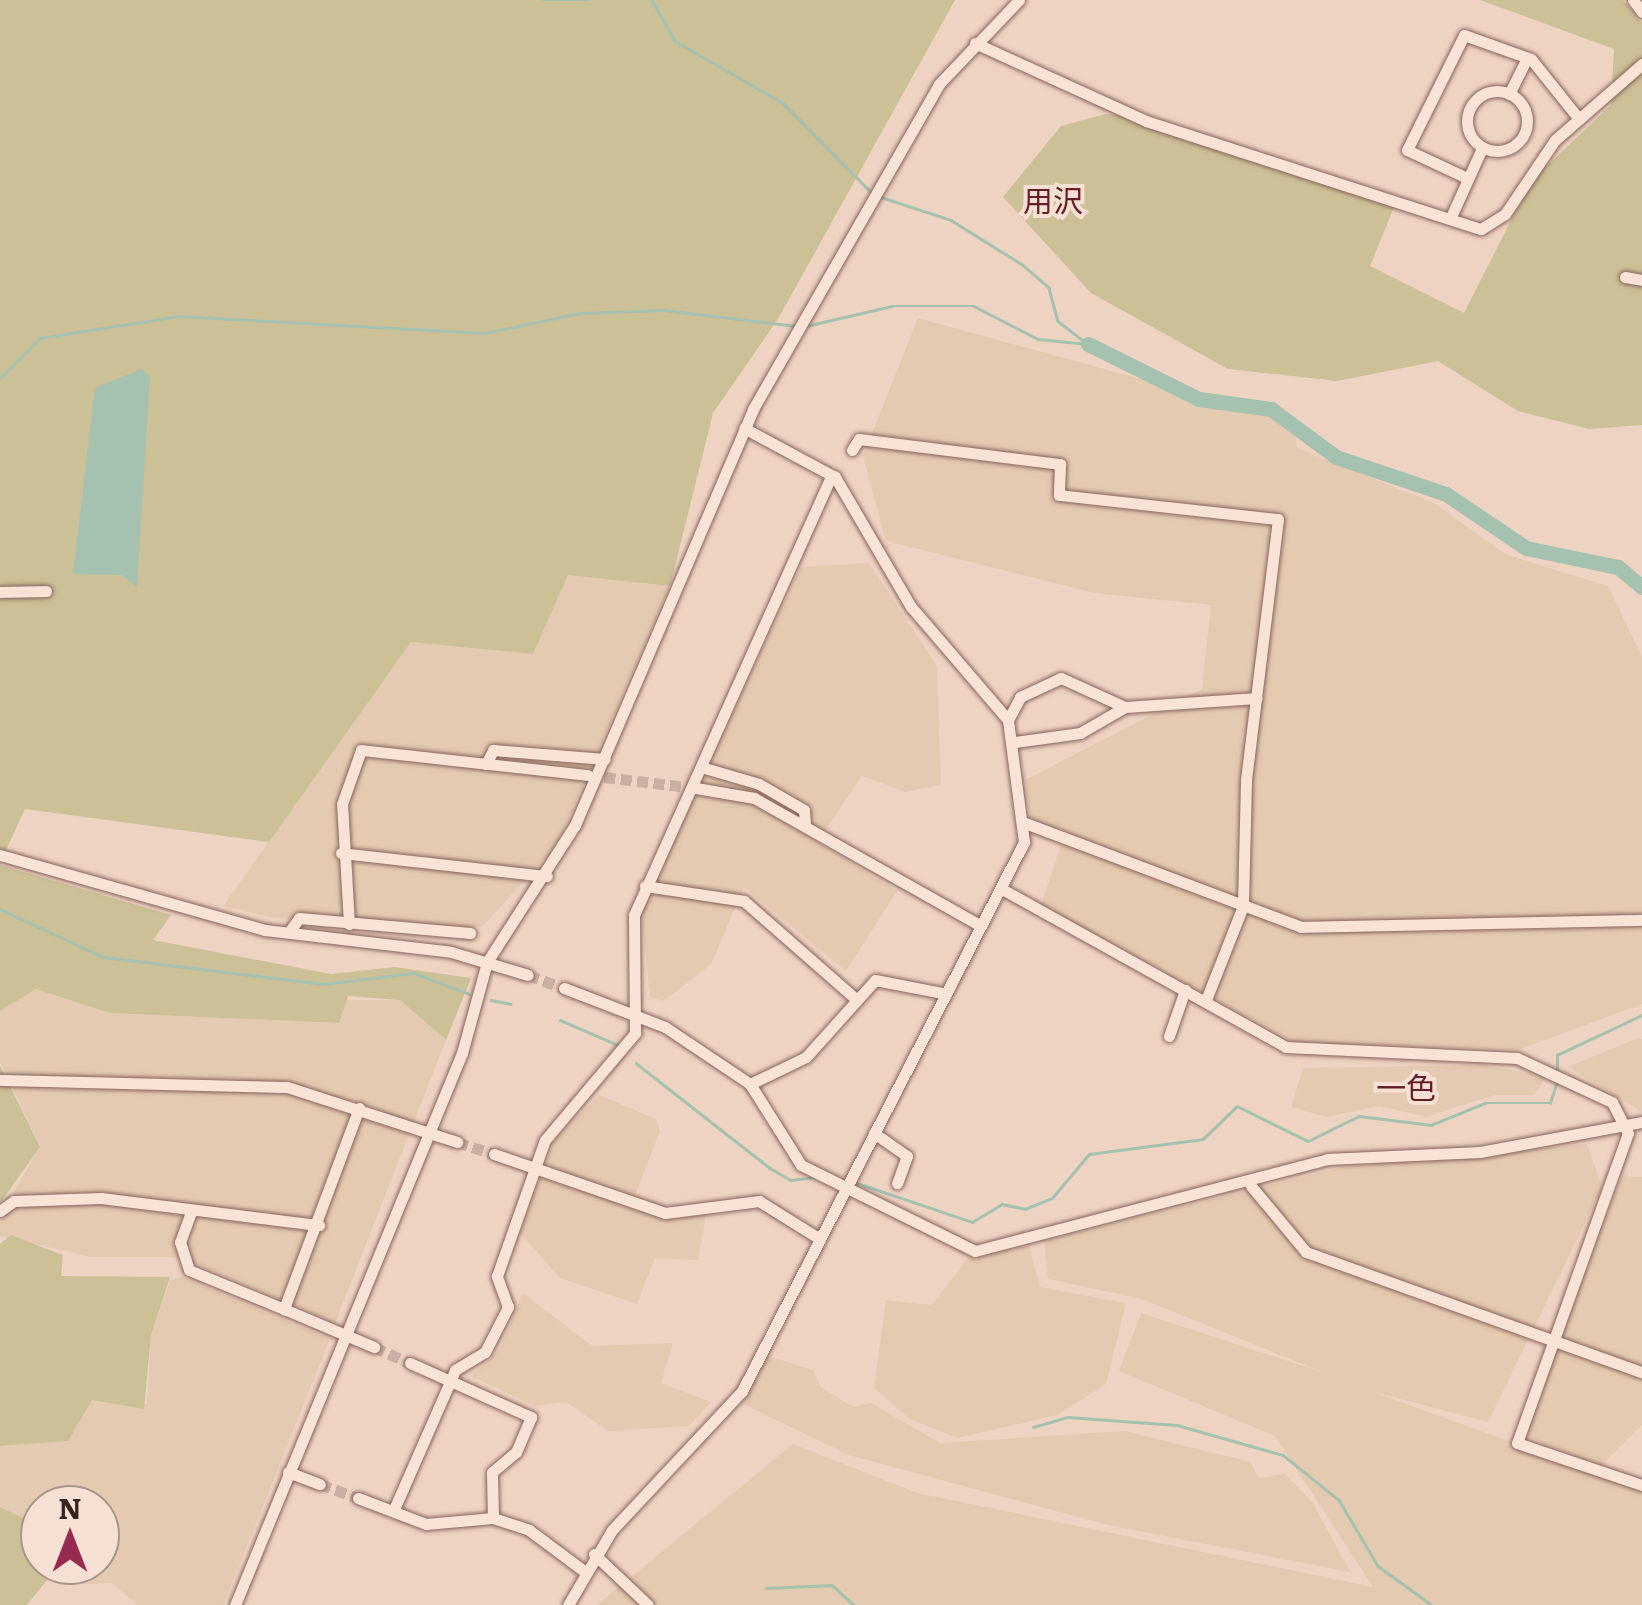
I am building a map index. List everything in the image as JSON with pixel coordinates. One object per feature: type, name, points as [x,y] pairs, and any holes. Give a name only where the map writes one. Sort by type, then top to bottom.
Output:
[{"type":"street","points":[[234,1605],[428,1132],[488,962],[547,876],[606,759],[744,428],[885,188],[929,101],[975,43],[1019,0]]},
{"type":"street","points":[[1633,0],[1642,12]]},
{"type":"street","points":[[1467,178],[1407,150],[1464,34],[1527,58],[1579,119]]},
{"type":"street","points":[[975,43],[1117,111],[1481,229],[1505,214],[1530,170],[1579,119],[1642,64]]},
{"type":"street","points":[[1509,94],[1527,58]]},
{"type":"street","points":[[1450,219],[1482,148],[1468,112],[1480,96],[1509,94],[1523,106],[1524,134],[1501,151],[1482,148]]},
{"type":"street","points":[[1625,277],[1642,280]]},
{"type":"street","points":[[568,1605],[594,1554],[742,1391],[976,923],[1018,867],[1025,824],[1015,742],[1008,720],[911,607],[829,472],[744,428]]},
{"type":"street","points":[[852,450],[859,439],[1060,464],[1059,494],[1278,520],[1257,698],[1244,906],[1206,1000]]},
{"type":"street","points":[[584,1571],[529,1530],[492,1518],[426,1524],[398,1517],[395,1507],[449,1380],[491,1345],[508,1307],[497,1276],[549,1132],[626,1050],[641,1016],[632,930],[645,886],[829,472]]},
{"type":"street","points":[[0,592],[46,592]]},
{"type":"street","points":[[1008,720],[1020,697],[1061,678],[1125,707]]},
{"type":"street","points":[[1015,742],[1080,732],[1125,707],[1257,698]]},
{"type":"street","points":[[349,924],[341,853],[342,804],[361,750],[588,775]]},
{"type":"street","points":[[486,764],[493,750],[606,759]]},
{"type":"street","points":[[700,767],[759,784],[804,810],[804,824]]},
{"type":"street","points":[[696,788],[745,794],[976,923]]},
{"type":"street","points":[[1025,824],[1301,927],[1642,920]]},
{"type":"street","points":[[341,853],[547,876]]},
{"type":"street","points":[[0,855],[289,932],[488,962],[528,976]]},
{"type":"street","points":[[645,886],[744,901],[856,999]]},
{"type":"street","points":[[1002,889],[1306,1052],[1503,1057],[1566,1074],[1612,1102],[1628,1123]]},
{"type":"street","points":[[289,932],[298,918],[470,933]]},
{"type":"street","points":[[750,1084],[806,1057],[875,980],[942,993]]},
{"type":"street","points":[[564,988],[641,1016],[750,1084],[786,1150],[813,1172],[976,1251],[1176,1196],[1251,1186],[1326,1159],[1480,1152],[1642,1122]]},
{"type":"street","points":[[1169,1036],[1185,990]]},
{"type":"street","points":[[0,1080],[271,1085],[358,1108],[458,1142]]},
{"type":"street","points":[[284,1309],[319,1225],[358,1108]]},
{"type":"street","points":[[1628,1123],[1517,1442],[1642,1485]]},
{"type":"street","points":[[874,1133],[907,1156],[896,1183]]},
{"type":"street","points":[[494,1154],[666,1213],[760,1201],[820,1239]]},
{"type":"street","points":[[1251,1186],[1306,1252],[1553,1344],[1642,1372]]},
{"type":"street","points":[[0,1211],[14,1201],[102,1198],[319,1225]]},
{"type":"street","points":[[191,1212],[180,1242],[189,1270],[374,1348]]},
{"type":"street","points":[[410,1364],[530,1417],[516,1452],[492,1472],[492,1518]]},
{"type":"street","points":[[288,1472],[320,1484]]},
{"type":"street","points":[[358,1498],[395,1507]]},
{"type":"street","points":[[594,1554],[648,1605]]},
{"type":"shaded area","points":[[0,0],[955,0],[778,319],[713,413],[670,586],[568,575],[533,654],[411,642],[269,842],[25,809],[0,863]]},
{"type":"shaded area","points":[[1480,0],[1623,0],[1642,23],[1642,425],[1589,429],[1518,411],[1438,361],[1337,381],[1228,369],[1091,293],[1003,197],[1061,126],[1106,114],[1158,119],[1395,205],[1370,266],[1464,313],[1531,181],[1611,105],[1614,49]]},
{"type":"shaded area","points":[[918,318],[1294,421],[1297,448],[1434,503],[1505,554],[1608,586],[1642,657],[1642,1004],[1518,1050],[1294,1042],[1041,905],[1061,846],[1030,816],[1025,780],[1202,689],[1211,605],[1095,593],[886,541],[863,456]]},
{"type":"shaded area","points":[[141,369],[150,376],[137,587],[122,575],[73,574],[95,388]]},
{"type":"shaded area","points":[[869,563],[937,666],[941,785],[905,792],[862,776],[817,842],[897,891],[846,971],[744,887],[711,964],[664,1001],[650,997],[641,910],[801,567]]},
{"type":"shaded area","points":[[568,575],[670,586],[557,845],[482,927],[275,918],[223,906],[411,642],[532,654]]},
{"type":"shaded area","points":[[0,865],[171,915],[153,940],[331,974],[395,967],[471,978],[446,1040],[400,1000],[348,996],[339,1023],[110,1013],[36,989],[0,1011]]},
{"type":"shaded area","points":[[36,988],[110,1013],[338,1023],[346,1000],[400,1000],[446,1040],[335,1323],[180,1257],[91,1257],[0,1236],[0,1217],[40,1146],[0,1062],[0,1010]]},
{"type":"shaded area","points":[[1638,1038],[1642,1039],[1642,1112],[1568,1067]]},
{"type":"shaded area","points":[[1483,1065],[1546,1077],[1534,1095],[1494,1095],[1426,1117],[1379,1106],[1327,1117],[1291,1107],[1303,1068]]},
{"type":"shaded area","points":[[0,1066],[40,1147],[0,1203]]},
{"type":"shaded area","points":[[599,1095],[656,1119],[660,1131],[631,1206],[665,1218],[706,1215],[698,1260],[655,1258],[637,1304],[560,1278],[520,1233],[554,1141]]},
{"type":"shaded area","points":[[1587,1144],[1602,1188],[1488,1422],[1370,1391],[1642,1489],[1642,1605],[597,1605],[793,1444],[917,1493],[1373,1587],[1275,1436],[1119,1371],[1141,1313],[1322,1372],[1142,1299],[1048,1279],[1044,1241],[1343,1167]]},
{"type":"shaded area","points":[[1622,1176],[1642,1177],[1642,1425],[1600,1467],[1524,1435]]},
{"type":"shaded area","points":[[11,1235],[63,1255],[61,1276],[170,1277],[151,1335],[144,1409],[92,1400],[68,1441],[0,1446],[0,1244]]},
{"type":"shaded area","points":[[1029,1246],[1040,1287],[1126,1303],[1106,1384],[1057,1415],[957,1438],[910,1419],[874,1388],[886,1300],[932,1305],[968,1258]]},
{"type":"shaded area","points":[[182,1277],[330,1339],[223,1605],[138,1605],[113,1585],[120,1585],[120,1485],[20,1485],[20,1516],[0,1507],[0,1446],[68,1441],[90,1399],[147,1404],[151,1335],[170,1280]]},
{"type":"shaded area","points":[[523,1293],[592,1346],[673,1343],[661,1383],[711,1402],[689,1426],[608,1431],[566,1402],[535,1406],[471,1376],[499,1351]]},
{"type":"shaded area","points":[[765,1355],[813,1370],[821,1387],[853,1407],[871,1403],[940,1443],[1125,1431],[1251,1462],[1258,1478],[1285,1474],[1313,1503],[1350,1572],[1108,1525],[849,1455],[743,1404]]},
{"type":"shaded area","points":[[0,1507],[20,1516],[20,1585],[43,1585],[27,1605],[0,1605]]},
{"type":"waterway","points":[[543,0],[589,0]]},
{"type":"waterway","points":[[652,0],[675,41],[783,103],[871,192]]},
{"type":"waterway","points":[[878,196],[951,220],[1023,265],[1049,288],[1058,321],[1086,343]]},
{"type":"waterway","points":[[806,326],[892,306],[974,306],[1038,339],[1088,344]]},
{"type":"waterway","points":[[0,378],[40,338],[179,316],[485,333],[580,313],[663,310],[798,326]]},
{"type":"waterway","points":[[1088,344],[1199,399],[1271,409],[1336,457],[1446,494],[1526,548],[1618,567],[1642,587]]},
{"type":"waterway","points":[[0,909],[103,957],[324,984],[414,973],[469,994]]},
{"type":"waterway","points":[[491,1000],[511,1004]]},
{"type":"waterway","points":[[1557,1073],[1557,1055],[1642,1015]]},
{"type":"waterway","points":[[560,1020],[618,1045]]},
{"type":"waterway","points":[[636,1063],[770,1168],[791,1180],[814,1177]]},
{"type":"waterway","points":[[857,1183],[972,1222],[1002,1204],[1025,1209],[1052,1198],[1089,1154],[1203,1139],[1237,1106],[1308,1141],[1359,1116],[1431,1125],[1485,1103],[1550,1103],[1557,1081]]},
{"type":"waterway","points":[[1033,1427],[1068,1417],[1177,1425],[1283,1455],[1339,1500],[1378,1566],[1432,1605]]},
{"type":"waterway","points":[[766,1588],[832,1585],[854,1605]]},
{"type":"tunnel","points":[[588,775],[696,788]]},
{"type":"tunnel","points":[[528,975],[564,988]]},
{"type":"tunnel","points":[[457,1142],[494,1154]]},
{"type":"tunnel","points":[[374,1347],[410,1363]]},
{"type":"tunnel","points":[[320,1484],[358,1498]]},
{"type":"district","name":"用沢","points":[[1053,199]]},
{"type":"district","name":"一色","points":[[1406,1086]]}]
